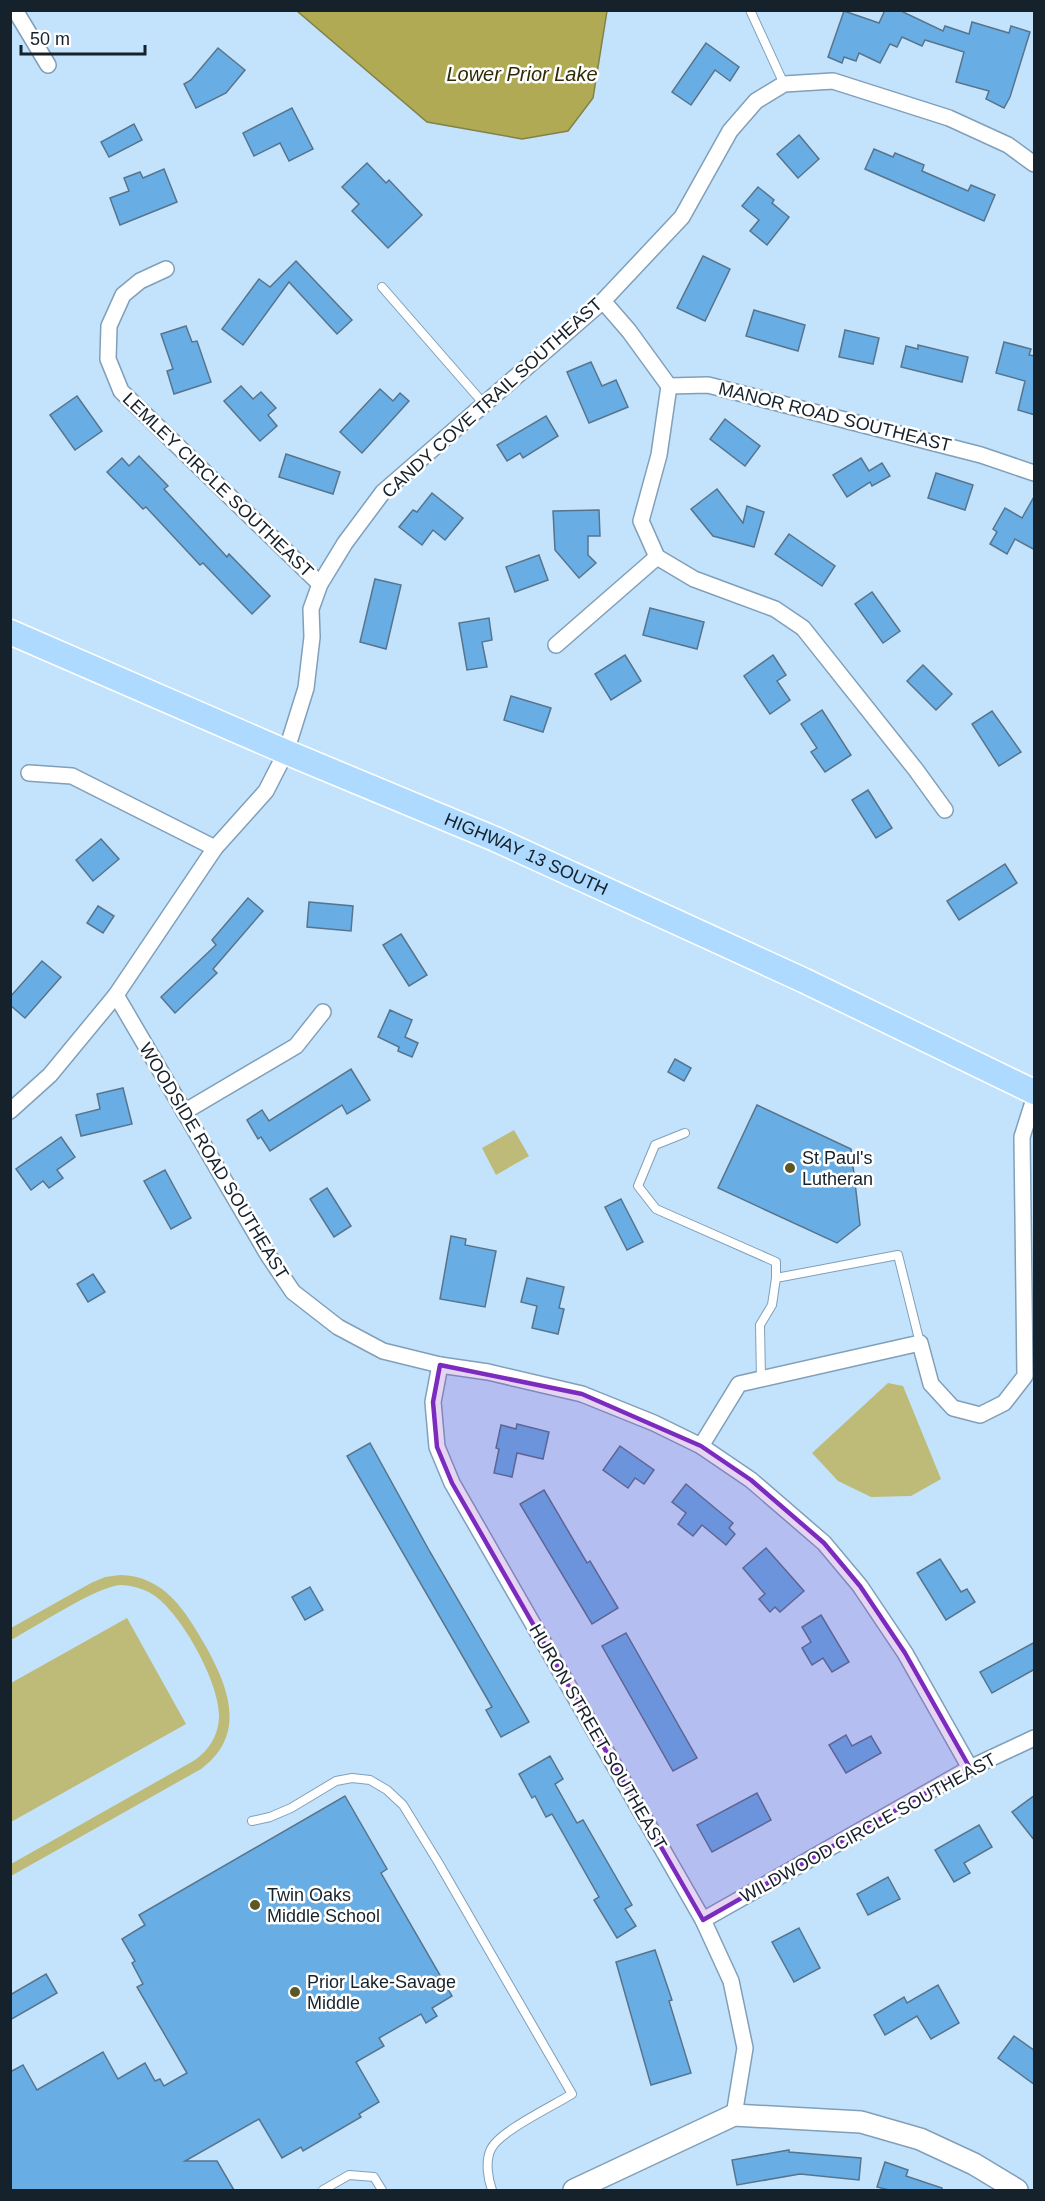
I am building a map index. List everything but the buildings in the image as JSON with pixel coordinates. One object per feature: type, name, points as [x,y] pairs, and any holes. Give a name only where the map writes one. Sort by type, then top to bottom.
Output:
[{"type":"main road","name":"HIGHWAY 13 SOUTH","points":[[10,632],[285,752],[505,844],[803,980],[1035,1092]]},
{"type":"street","points":[[15,10],[48,65]]},
{"type":"street","name":"CANDY COVE TRAIL SOUTHEAST","points":[[10,1111],[50,1075],[116,995],[215,848],[266,791],[285,752],[306,688],[312,637],[311,609],[320,584],[345,543],[382,492],[603,301],[682,217],[730,130],[756,101],[784,84],[833,81],[949,118],[1008,145],[1035,164]]},
{"type":"street","name":"LEMLEY CIRCLE SOUTHEAST","points":[[166,269],[140,281],[123,295],[109,326],[108,360],[121,391],[320,584]]},
{"type":"street","points":[[603,301],[629,331],[669,387],[659,455],[641,521],[657,557],[694,579],[775,609],[803,628],[945,810]]},
{"type":"street","name":"MANOR ROAD SOUTHEAST","points":[[669,387],[708,385],[981,455],[1035,473]]},
{"type":"street","points":[[556,645],[657,557]]},
{"type":"street","points":[[29,773],[72,776],[215,848]]},
{"type":"street","name":"WOODSIDE ROAD SOUTHEAST","points":[[116,995],[268,1256],[293,1292],[338,1327],[383,1351],[582,1394],[654,1423],[701,1446],[751,1480],[824,1543],[853,1577],[905,1653],[970,1768]]},
{"type":"street","points":[[184,1112],[296,1046],[323,1012]]},
{"type":"street","points":[[701,1446],[739,1384],[920,1343],[931,1384],[952,1408],[980,1415],[1004,1403],[1025,1376],[1022,1137],[1035,1099]]},
{"type":"street","name":"HURON STREET SOUTHEAST","points":[[440,1365],[433,1402],[437,1447],[452,1483],[704,1920],[731,1981],[745,2048],[735,2115]]},
{"type":"street","name":"WILDWOOD CIRCLE SOUTHEAST","points":[[704,1920],[970,1768],[1035,1738]]},
{"type":"street","points":[[574,2190],[735,2115],[861,2122],[920,2139],[974,2164],[1017,2190]]},
{"type":"lane","points":[[750,10],[784,84]]},
{"type":"lane","points":[[382,287],[484,404]]},
{"type":"lane","points":[[685,1133],[655,1145],[638,1186],[656,1209],[777,1262],[772,1305],[760,1325],[760,1379]]},
{"type":"lane","points":[[776,1278],[898,1255],[920,1343]]},
{"type":"lane","points":[[252,1821],[270,1817],[291,1808],[336,1781],[352,1778],[370,1780],[387,1790],[404,1805],[572,2094],[500,2137],[490,2150],[488,2168],[492,2190]]},
{"type":"lane","points":[[323,2190],[349,2175],[374,2177],[382,2190]]},
{"type":"highlighted area","points":[[440,1365],[582,1394],[701,1446],[751,1480],[824,1543],[860,1586],[905,1653],[970,1768],[703,1920],[452,1483],[437,1447],[433,1402]]},
{"type":"shaded area","points":[[514,1130],[529,1156],[496,1175],[482,1148]]},
{"type":"shaded area","points":[[888,1383],[903,1386],[941,1479],[911,1496],[871,1497],[838,1481],[812,1453]]},
{"type":"shaded area","points":[[120,1575],[149,1581],[161,1588],[172,1597],[189,1619],[221,1677],[226,1693],[229,1725],[225,1741],[216,1755],[201,1769],[11,1876],[11,1864],[195,1760],[205,1752],[215,1737],[219,1718],[218,1704],[207,1670],[177,1618],[166,1605],[147,1591],[125,1585],[109,1587],[81,1600],[11,1640],[11,1628],[91,1583],[105,1577]]},
{"type":"shaded area","points":[[127,1618],[186,1724],[11,1822],[11,1683]]},
{"type":"water","name":"Lower Prior Lake","points":[[297,11],[607,11],[593,98],[568,131],[522,139],[427,122]]},
{"type":"place","name":"St Paul's Lutheran","points":[[790,1168]]},
{"type":"place","name":"Twin Oaks Middle School","points":[[255,1905]]},
{"type":"place","name":"Prior Lake-Savage Middle","points":[[295,1992]]}]
